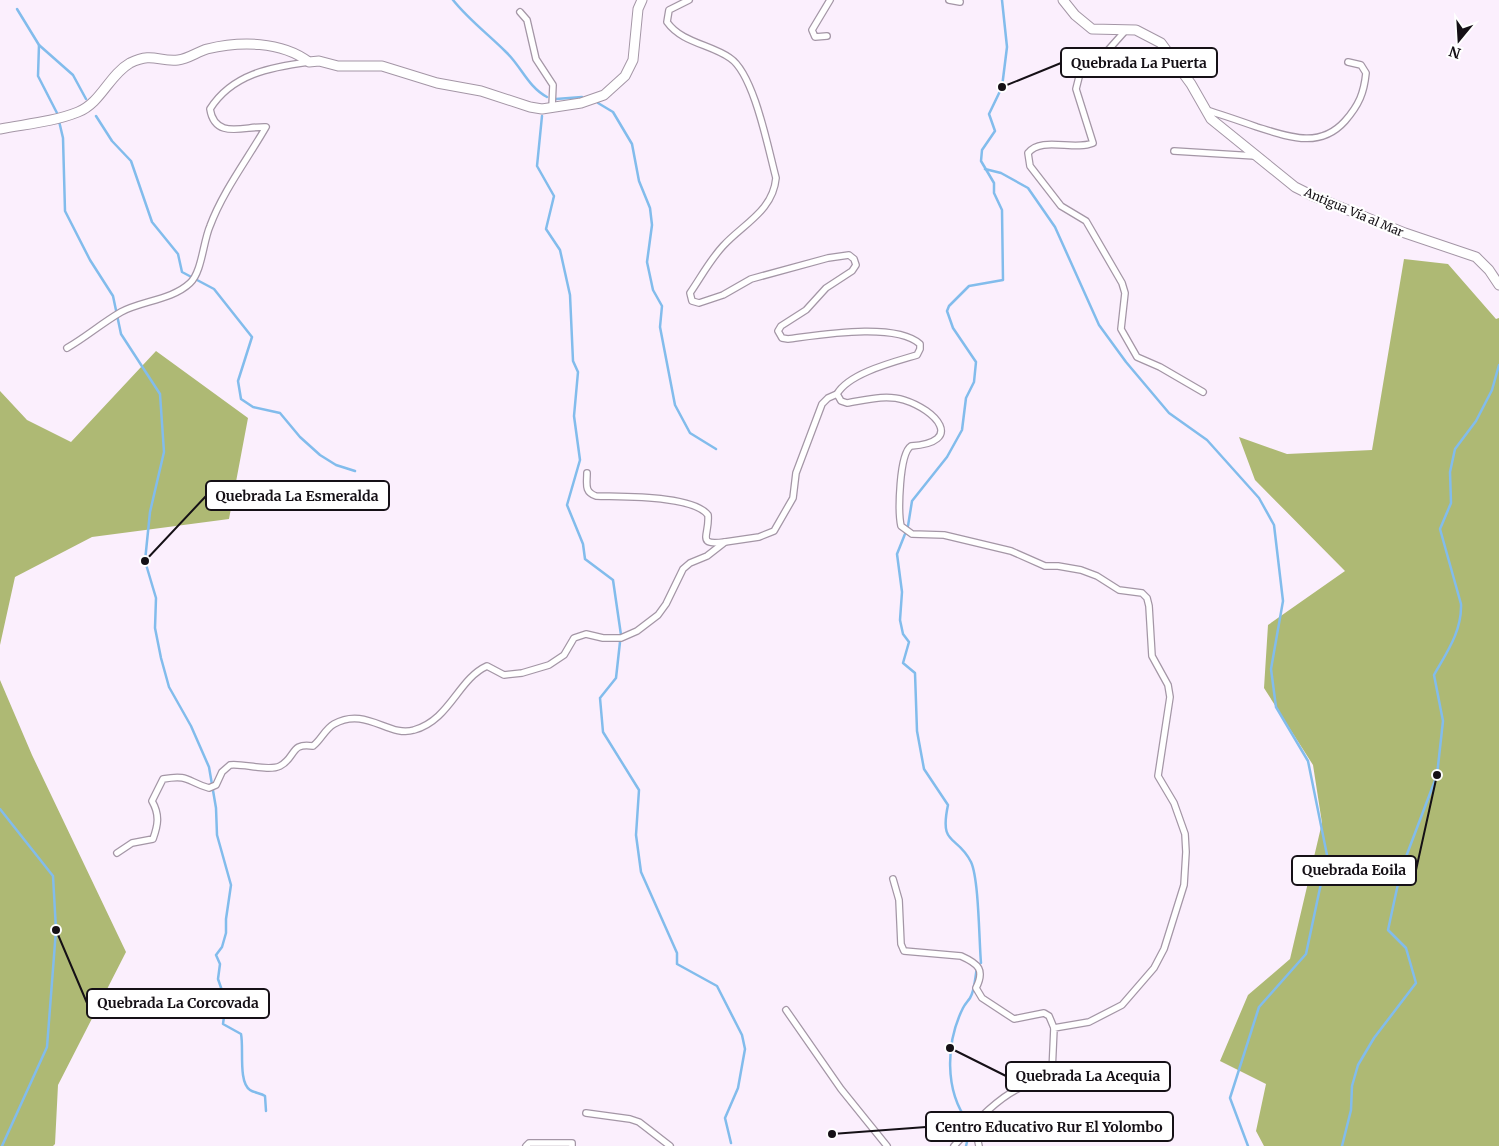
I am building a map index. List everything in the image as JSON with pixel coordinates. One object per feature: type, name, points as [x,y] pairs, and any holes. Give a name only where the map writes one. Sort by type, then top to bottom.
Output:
[{"type":"main road","points":[[0,129],[59,118],[90,105],[124,67],[149,56],[176,60],[221,46],[264,45],[295,52],[308,62],[319,61],[338,66],[382,66],[437,83],[498,95],[530,107],[552,107],[581,103],[604,95],[625,76],[633,60],[638,9],[642,0]]},
{"type":"main road","name":"Antigua Vía al Mar","points":[[1063,0],[1075,16],[1092,29],[1126,30],[1145,34],[1166,48],[1206,110],[1220,128],[1259,156],[1282,177],[1313,196],[1412,236],[1476,257],[1489,270],[1499,285]]},
{"type":"street","points":[[587,473],[586,489],[590,494],[596,496],[660,500],[697,506],[708,515],[706,542],[710,544],[759,536],[774,531],[793,498],[796,474],[822,404],[850,382],[874,369],[916,355],[920,349],[920,344],[916,340],[885,332],[850,332],[788,338],[779,335],[778,331],[782,326],[806,310],[838,278],[852,271],[856,265],[854,259],[849,255],[828,258],[752,278],[723,295],[699,303],[692,301],[690,297],[712,259],[725,244],[755,219],[773,191],[776,178],[751,90],[739,65],[721,52],[678,32],[667,22],[669,10],[689,0]]},
{"type":"street","points":[[827,36],[814,37],[812,30],[830,0]]},
{"type":"street","points":[[949,0],[960,2]]},
{"type":"street","points":[[520,12],[527,20],[536,59],[552,85],[552,107]]},
{"type":"street","points":[[1126,30],[1093,67],[1080,73],[1076,80],[1076,89],[1093,144],[1066,146],[1038,145],[1028,153],[1028,160],[1036,175],[1061,206],[1086,221],[1122,283],[1125,293],[1120,325],[1137,357],[1160,367],[1203,392]]},
{"type":"street","points":[[67,348],[88,336],[123,311],[165,296],[190,283],[198,273],[203,243],[211,223],[266,127],[224,130],[218,127],[211,118],[210,109],[216,99],[232,86],[262,70],[308,62]]},
{"type":"street","points":[[1206,110],[1290,138],[1306,140],[1323,137],[1337,130],[1360,104],[1366,73],[1361,65],[1348,62]]},
{"type":"street","points":[[1174,151],[1259,156]]},
{"type":"street","points":[[837,394],[841,401],[847,403],[889,397],[903,399],[918,406],[939,422],[941,432],[937,441],[929,445],[910,446],[904,454],[898,504],[901,526],[905,532],[944,535],[1011,551],[1044,566],[1075,568],[1097,576],[1119,590],[1142,594],[1147,598],[1152,656],[1164,676],[1170,697],[1158,776],[1174,803],[1185,834],[1184,885],[1164,949],[1154,968],[1122,1005],[1077,1025],[1064,1024],[1054,1028]]},
{"type":"street","points":[[117,853],[132,843],[153,839],[158,820],[157,811],[152,801],[163,779],[179,776],[189,778],[209,788],[216,785],[222,772],[230,766],[278,767],[286,762],[297,747],[305,745],[314,746],[332,725],[346,719],[354,720],[362,717],[397,729],[412,731],[426,725],[455,700],[475,672],[487,666],[504,675],[522,673],[548,664],[564,655],[574,638],[586,634],[603,638],[621,638],[637,631],[658,615],[666,604],[683,569],[716,550],[725,542]]},
{"type":"street","points":[[893,879],[899,900],[901,944],[904,950],[962,956],[970,960],[980,970],[982,976],[976,988],[982,998],[1014,1020],[1044,1013],[1049,1016],[1054,1028],[1050,1079],[1041,1083],[1026,1085],[1012,1092],[974,1123],[954,1146]]},
{"type":"street","points":[[786,1010],[841,1089],[887,1146]]},
{"type":"street","points":[[586,1113],[639,1122],[670,1146]]},
{"type":"street","points":[[974,1123],[979,1146]]},
{"type":"street","points":[[526,1146],[529,1143],[564,1142],[572,1143],[572,1146]]},
{"type":"green space","points":[[1404,259],[1448,264],[1496,319],[1499,318],[1499,1146],[1264,1146],[1256,1131],[1266,1084],[1220,1061],[1248,995],[1290,959],[1322,823],[1313,765],[1264,688],[1268,625],[1345,571],[1255,480],[1239,437],[1287,454],[1372,450]]},
{"type":"green space","points":[[156,351],[248,418],[229,519],[92,537],[15,577],[0,645],[0,391],[27,420],[71,442]]},
{"type":"green space","points":[[0,680],[32,755],[126,952],[58,1085],[55,1144],[53,1146],[0,1146]]},
{"type":"waterway","points":[[453,0],[465,14],[499,45],[535,88],[547,97]]},
{"type":"waterway","points":[[908,526],[912,501],[947,457],[962,430],[966,398],[974,382],[976,362],[953,328],[947,311],[949,306],[969,286],[1003,280],[1002,210],[994,193],[994,183],[981,161],[982,150],[995,131],[989,114],[1002,87],[1007,47],[1002,0]]},
{"type":"waterway","points":[[17,9],[39,45],[38,76],[58,115]]},
{"type":"waterway","points":[[39,45],[73,75],[86,99]]},
{"type":"waterway","points":[[556,99],[582,97]]},
{"type":"waterway","points":[[598,103],[613,112],[632,144],[639,181],[650,208],[652,225],[647,262],[653,290],[662,306],[660,327],[675,405],[690,433],[716,449]]},
{"type":"waterway","points":[[96,116],[112,141],[131,161],[152,222],[178,254],[182,272],[214,289],[252,337],[238,381],[241,399],[253,407],[280,413],[300,437],[320,455],[336,465],[355,471]]},
{"type":"waterway","points":[[542,116],[537,166],[554,196],[546,229],[560,250],[570,295],[573,361],[578,372],[574,416],[580,460],[567,505],[583,544],[585,559],[613,580],[621,635]]},
{"type":"waterway","points":[[59,121],[63,138],[65,211],[90,260],[113,296],[121,334],[160,394],[164,452],[150,512],[145,561],[156,598],[155,628],[161,658],[169,687],[191,726],[209,767],[216,808],[217,835],[231,885],[226,933],[222,947],[216,955],[220,964],[218,979],[226,1002],[223,1024],[241,1034],[244,1080],[250,1090],[265,1096],[266,1111]]},
{"type":"waterway","points":[[985,169],[1001,173],[1028,188],[1055,227],[1099,325],[1126,362],[1169,413],[1207,440],[1259,498],[1274,525],[1283,601],[1271,669],[1276,707],[1308,761],[1327,855],[1306,954],[1259,1007],[1230,1098],[1248,1146]]},
{"type":"waterway","points":[[1342,1146],[1351,1110],[1352,1086],[1358,1065],[1374,1038],[1416,983],[1406,948],[1388,930],[1401,870],[1437,775],[1443,721],[1434,675],[1453,641],[1461,614],[1461,604],[1440,529],[1451,503],[1450,472],[1455,449],[1476,421],[1492,390],[1499,365]]},
{"type":"waterway","points":[[905,534],[897,554],[902,592],[900,620],[903,634],[909,642],[903,663],[915,673],[917,731],[924,769],[948,805],[946,818],[948,834],[966,853],[974,870],[981,963]]},
{"type":"waterway","points":[[620,642],[616,678],[600,698],[603,732],[639,790],[636,835],[641,872],[677,953],[677,964],[717,986],[742,1035],[745,1049],[738,1088],[725,1118],[731,1143]]},
{"type":"waterway","points":[[0,809],[53,876],[56,930],[47,1047],[2,1146]]},
{"type":"waterway","points":[[968,1122],[960,1109],[955,1095],[951,1081],[950,1066],[953,1036],[957,1021],[973,991],[977,968]]},
{"type":"waterway","points":[[966,1146],[969,1134]]},
{"type":"place","name":"Quebrada La Puerta","points":[[1002,87]]},
{"type":"place","name":"Quebrada La Esmeralda","points":[[145,561]]},
{"type":"place","name":"Quebrada Eoila","points":[[1437,775]]},
{"type":"place","name":"Quebrada La Corcovada","points":[[56,930]]},
{"type":"place","name":"Quebrada La Acequia","points":[[950,1048]]},
{"type":"place","name":"Centro Educativo Rur El Yolombo","points":[[832,1134]]}]
